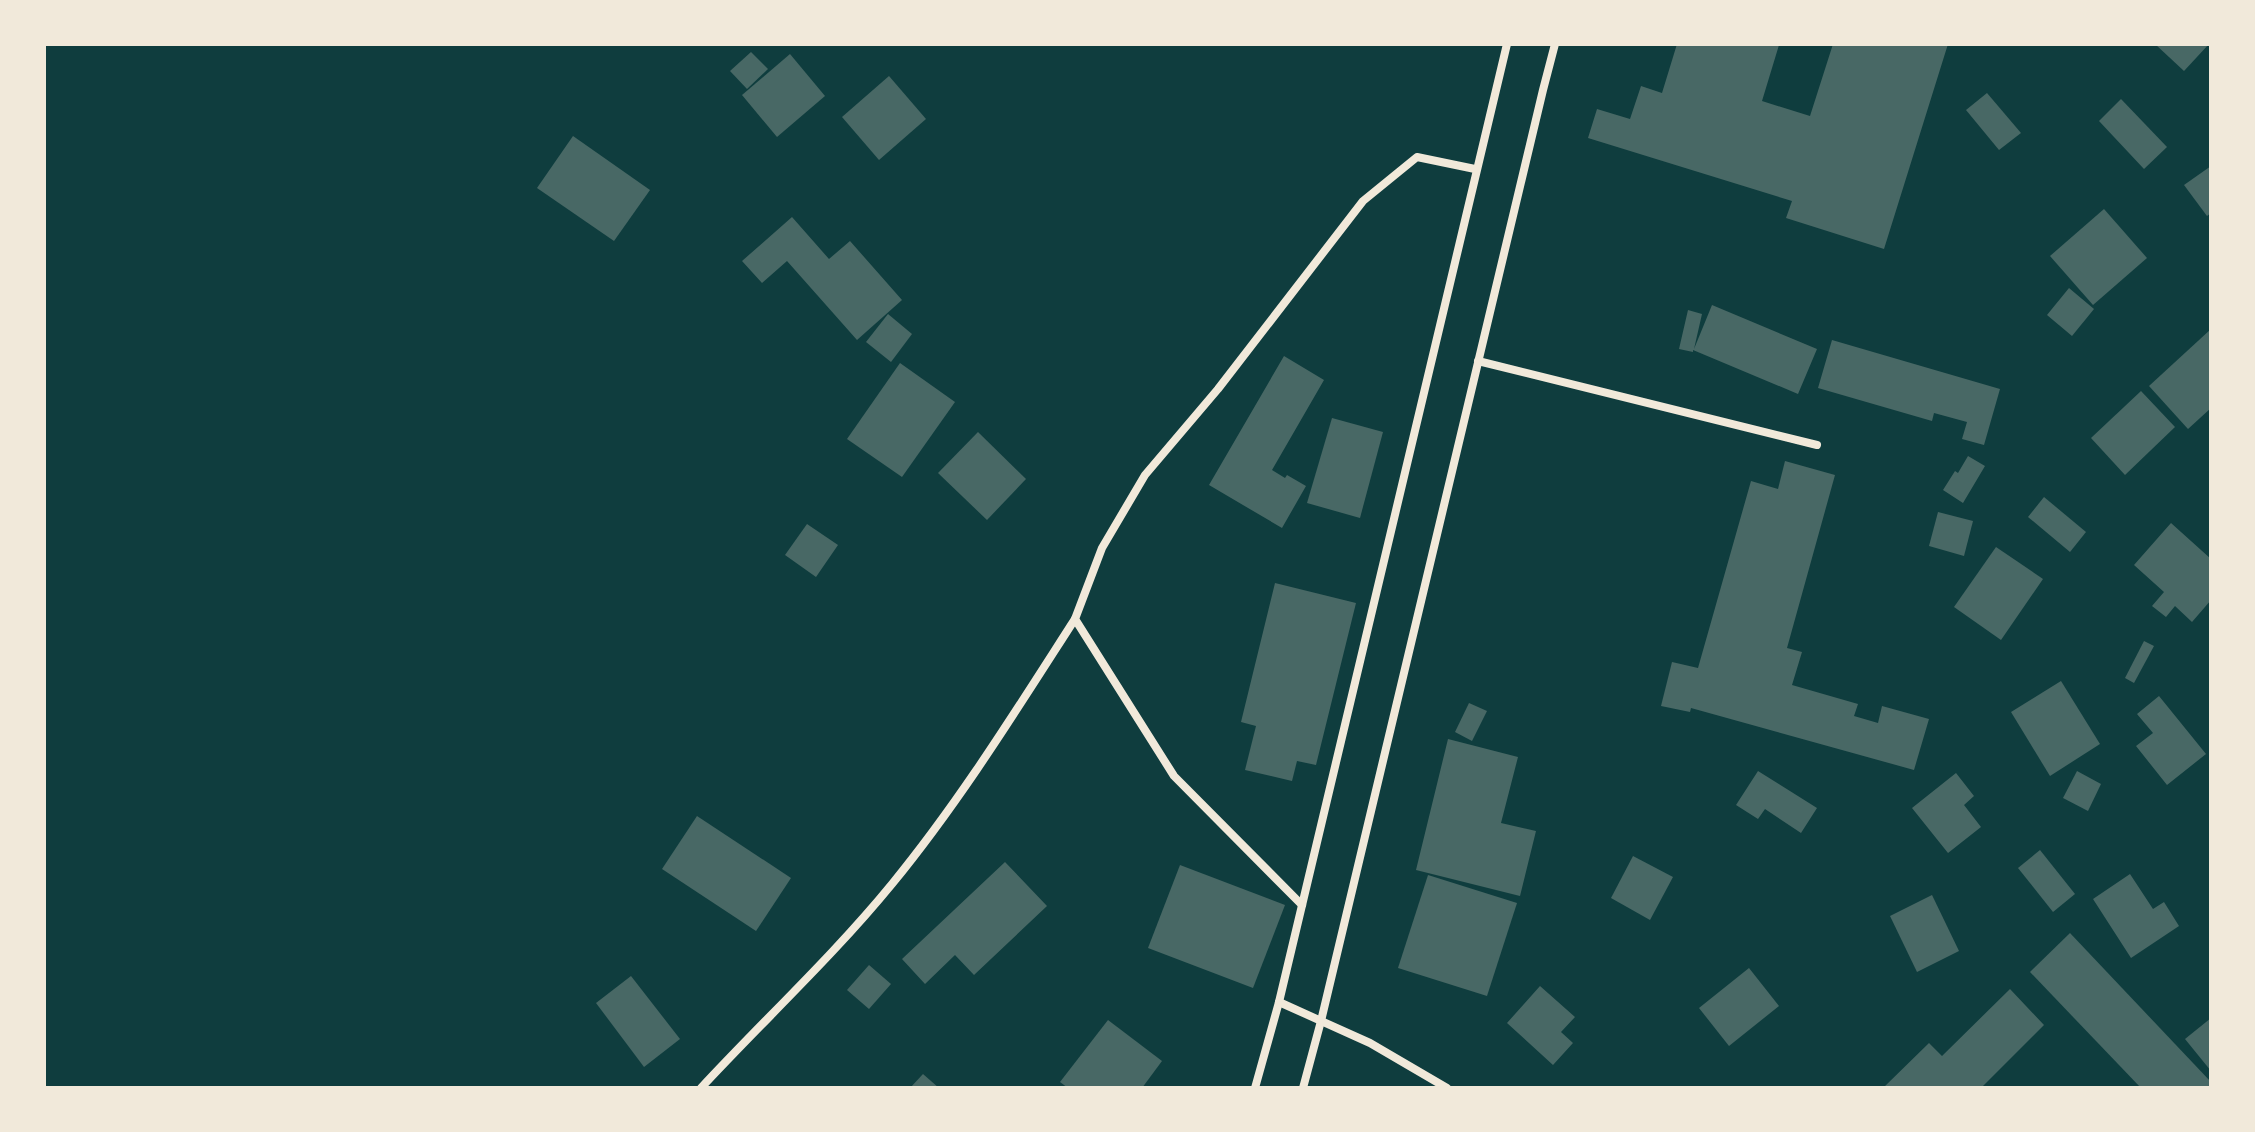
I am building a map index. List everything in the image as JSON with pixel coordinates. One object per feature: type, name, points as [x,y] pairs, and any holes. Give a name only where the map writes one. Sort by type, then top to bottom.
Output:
[{"type":"street","points":[[1255,1088],[1279,1002],[1507,44]]},
{"type":"street","points":[[1303,1088],[1555,44]]},
{"type":"street","points":[[701,1088],[863,918],[952,806],[1075,619],[1102,548],[1145,475],[1218,389],[1363,201],[1417,157],[1475,169]]},
{"type":"street","points":[[1478,361],[1817,445]]},
{"type":"street","points":[[1075,619],[1174,776],[1302,905]]},
{"type":"street","points":[[1279,1002],[1370,1043],[1447,1088]]},
{"type":"building","points":[[1677,44],[1779,45],[1762,101],[1810,116],[1833,44],[1948,44],[1884,249],[1786,218],[1792,201],[1588,138],[1597,109],[1630,119],[1641,86],[1662,93]]},
{"type":"building","points":[[2155,44],[2209,44],[2184,71]]},
{"type":"building","points":[[751,52],[768,69],[747,89],[730,71]]},
{"type":"building","points":[[790,54],[825,96],[777,137],[742,95]]},
{"type":"building","points":[[889,76],[926,119],[879,160],[842,117]]},
{"type":"building","points":[[1987,93],[2021,133],[1999,150],[1966,110]]},
{"type":"building","points":[[2121,99],[2167,147],[2144,169],[2099,121]]},
{"type":"building","points":[[573,136],[650,190],[614,241],[537,188]]},
{"type":"building","points":[[2211,166],[2211,213],[2207,216],[2184,185]]},
{"type":"building","points":[[2104,209],[2147,258],[2093,305],[2050,256]]},
{"type":"building","points":[[792,217],[829,259],[850,241],[902,300],[857,340],[787,261],[762,283],[742,261]]},
{"type":"building","points":[[2069,288],[2094,309],[2072,336],[2047,315]]},
{"type":"building","points":[[1712,305],[1817,349],[1798,394],[1693,350],[1679,349],[1688,310],[1702,314],[1694,349]]},
{"type":"building","points":[[888,314],[912,334],[891,362],[866,342]]},
{"type":"building","points":[[2211,329],[2211,408],[2188,429],[2149,386]]},
{"type":"building","points":[[1832,340],[2000,389],[1984,445],[1962,439],[1967,422],[1934,413],[1932,421],[1818,388]]},
{"type":"building","points":[[1284,356],[1324,380],[1272,470],[1306,486],[1282,528],[1209,485]]},
{"type":"building","points":[[900,363],[955,402],[902,477],[847,439]]},
{"type":"building","points":[[2141,391],[2175,427],[2125,475],[2091,438]]},
{"type":"building","points":[[1332,418],[1383,432],[1360,518],[1307,503]]},
{"type":"building","points":[[978,432],[1026,479],[987,520],[938,473]]},
{"type":"building","points":[[1968,456],[1985,466],[1963,503],[1943,490]]},
{"type":"building","points":[[1785,461],[1835,475],[1787,648],[1802,652],[1792,685],[1858,704],[1854,716],[1878,723],[1882,706],[1929,719],[1914,770],[1691,708],[1690,712],[1661,706],[1672,662],[1698,668],[1751,481],[1778,489]]},
{"type":"building","points":[[2044,497],[2086,532],[2070,552],[2028,517]]},
{"type":"building","points":[[1938,512],[1973,521],[1964,556],[1929,546]]},
{"type":"building","points":[[2171,523],[2211,559],[2211,600],[2192,622],[2175,606],[2166,617],[2152,606],[2164,592],[2134,565]]},
{"type":"building","points":[[807,524],[838,545],[816,577],[785,555]]},
{"type":"building","points":[[1996,547],[2043,579],[2001,640],[1954,607]]},
{"type":"building","points":[[1275,583],[1356,603],[1316,765],[1297,761],[1292,781],[1245,770],[1256,726],[1241,722]]},
{"type":"building","points":[[2144,641],[2154,646],[2134,683],[2125,678]]},
{"type":"building","points":[[2061,681],[2100,744],[2050,776],[2011,712]]},
{"type":"building","points":[[2159,696],[2206,754],[2167,785],[2136,746],[2153,733],[2137,714]]},
{"type":"building","points":[[1469,703],[1487,711],[1472,741],[1455,732]]},
{"type":"building","points":[[1448,739],[1518,757],[1501,823],[1536,831],[1520,896],[1416,870]]},
{"type":"building","points":[[1758,771],[1817,808],[1801,833],[1765,809],[1758,819],[1736,805]]},
{"type":"building","points":[[2077,771],[2101,784],[2088,811],[2063,798]]},
{"type":"building","points":[[1956,773],[1974,796],[1964,805],[1981,827],[1948,853],[1912,808]]},
{"type":"building","points":[[697,816],[791,878],[756,931],[662,869]]},
{"type":"building","points":[[2040,850],[2075,894],[2053,912],[2018,868]]},
{"type":"building","points":[[1633,856],[1673,877],[1650,920],[1611,898]]},
{"type":"building","points":[[1005,862],[1047,906],[974,975],[955,955],[925,984],[902,959]]},
{"type":"building","points":[[1180,865],[1285,905],[1253,988],[1148,948]]},
{"type":"building","points":[[2130,874],[2153,909],[2164,902],[2179,926],[2131,958],[2093,899]]},
{"type":"building","points":[[1428,875],[1517,903],[1487,996],[1398,968]]},
{"type":"building","points":[[1932,895],[1959,951],[1917,972],[1890,916]]},
{"type":"building","points":[[2070,933],[2211,1082],[2211,1088],[2141,1088],[2030,972]]},
{"type":"building","points":[[869,965],[891,984],[869,1009],[847,990]]},
{"type":"building","points":[[1749,968],[1779,1006],[1729,1046],[1699,1008]]},
{"type":"building","points":[[631,976],[680,1039],[644,1067],[596,1003]]},
{"type":"building","points":[[1540,986],[1575,1017],[1561,1032],[1573,1043],[1553,1065],[1507,1023]]},
{"type":"building","points":[[2010,989],[2044,1025],[1981,1088],[1883,1088],[1929,1043],[1942,1056]]},
{"type":"building","points":[[2211,1018],[2211,1071],[2185,1039]]},
{"type":"building","points":[[1108,1020],[1162,1061],[1142,1088],[1068,1088],[1060,1082]]},
{"type":"building","points":[[923,1074],[939,1088],[910,1088]]}]
